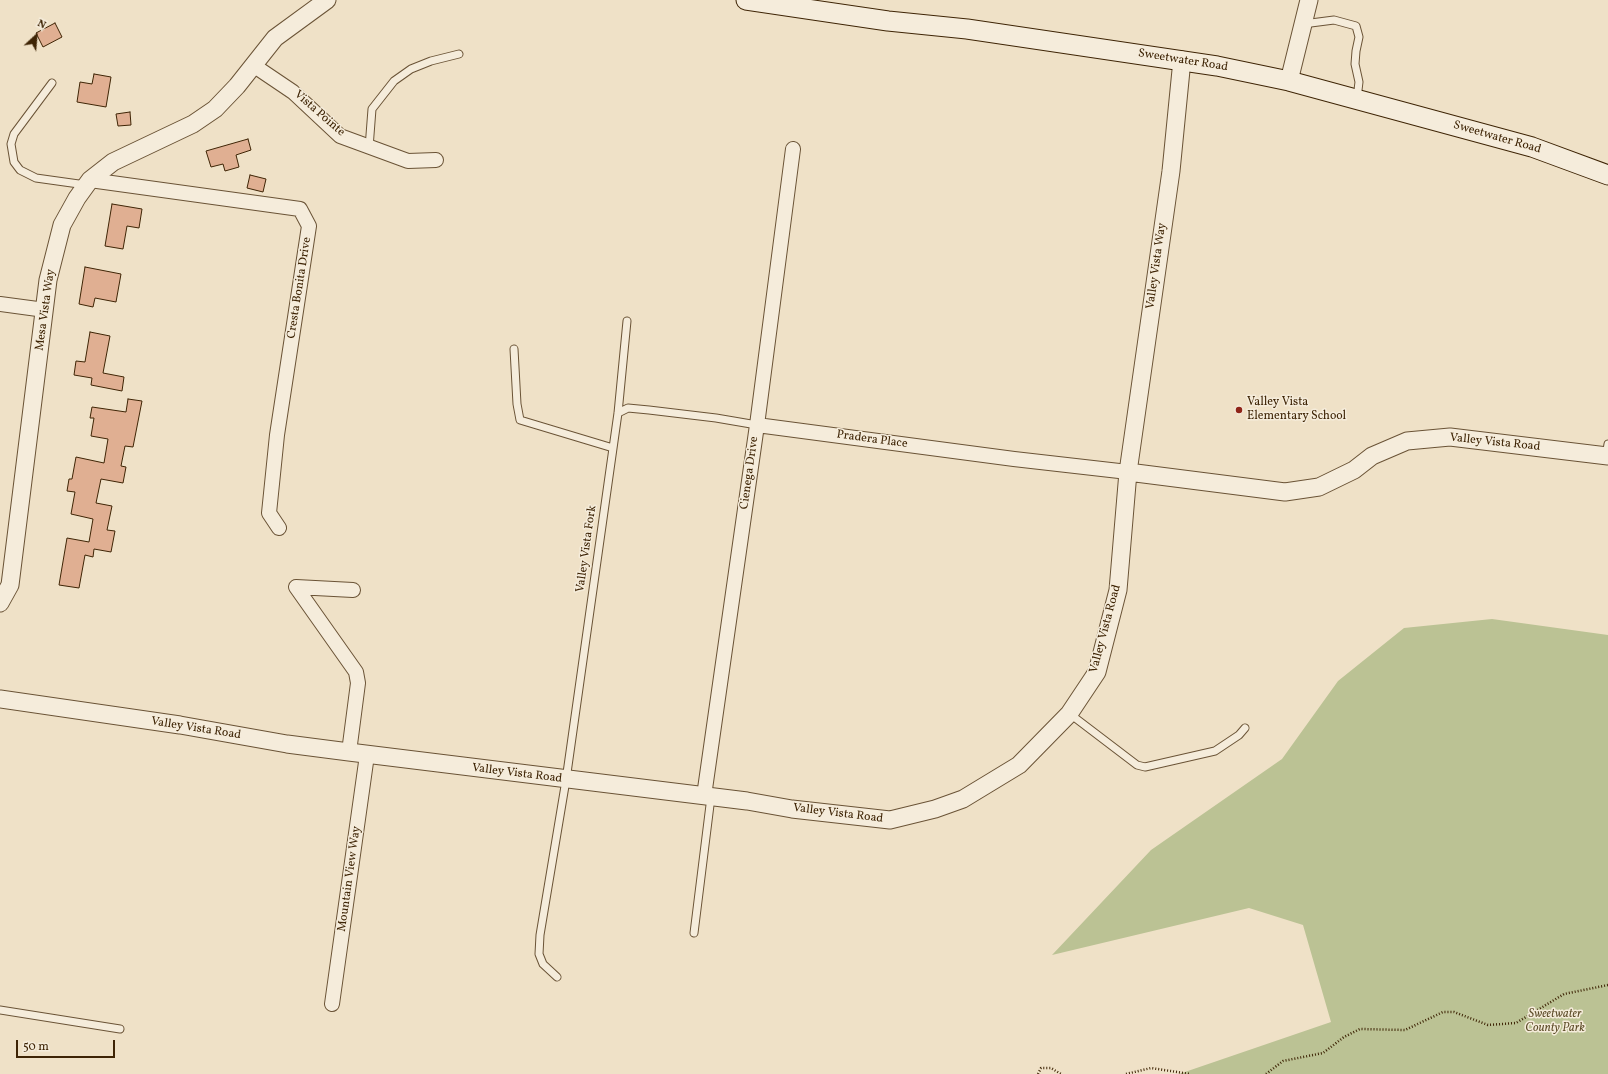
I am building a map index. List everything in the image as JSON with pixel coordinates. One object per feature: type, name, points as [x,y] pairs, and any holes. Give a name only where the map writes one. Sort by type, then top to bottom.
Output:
[{"type":"main road","name":"Sweetwater Road","points":[[746,0],[888,21],[967,29],[1182,60],[1289,80],[1532,147],[1608,175]]},
{"type":"street","name":"Mesa Vista Way","points":[[0,603],[10,586],[46,310],[48,280],[62,225],[88,183],[113,162],[193,124],[215,109],[254,65],[275,38],[327,0]]},
{"type":"street","points":[[1289,80],[1309,0]]},
{"type":"street","name":"Valley Vista Way","points":[[1128,472],[1171,171],[1182,60]]},
{"type":"street","name":"Vista Pointe","points":[[254,65],[293,92],[340,136],[408,161],[436,160]]},
{"type":"street","name":"Cienega Drive","points":[[707,797],[793,148]]},
{"type":"street","name":"Cresta Bonita Drive","points":[[88,183],[300,209],[309,226],[277,435],[269,513],[279,528]]},
{"type":"street","points":[[0,304],[46,310]]},
{"type":"street","name":"Pradera Place","points":[[757,425],[1014,459],[1128,472]]},
{"type":"street","name":"Valley Vista Road","points":[[0,700],[180,725],[287,744],[566,780],[747,801],[792,809],[890,820],[935,809],[963,799],[1019,765],[1069,714],[1097,672],[1118,590],[1128,472],[1285,492],[1319,487],[1354,470],[1372,456],[1407,441],[1450,437],[1607,452]]},
{"type":"street","points":[[349,752],[358,683],[356,672],[296,587],[353,590]]},
{"type":"street","name":"Mountain View Way","points":[[332,1004],[367,754]]},
{"type":"lane","points":[[1303,24],[1334,20],[1356,26],[1359,37],[1355,64],[1359,82],[1357,99]]},
{"type":"lane","points":[[370,148],[372,109],[394,81],[411,69],[431,61],[459,54]]},
{"type":"lane","points":[[52,83],[14,134],[11,148],[14,162],[20,170],[36,178],[88,183]]},
{"type":"lane","name":"Valley Vista Fork","points":[[557,977],[543,964],[539,954],[540,935],[566,780],[618,413],[627,320]]},
{"type":"lane","points":[[514,349],[517,404],[520,420],[613,448]]},
{"type":"lane","name":"Pradera Place","points":[[618,413],[628,408],[716,418],[757,425]]},
{"type":"lane","points":[[1069,714],[1133,762],[1145,767],[1215,751],[1239,735],[1245,728]]},
{"type":"lane","points":[[694,933],[707,797]]},
{"type":"lane","points":[[0,1010],[120,1029]]},
{"type":"path","points":[[1266,1074],[1284,1062],[1323,1053],[1344,1037],[1360,1030],[1405,1030],[1443,1012],[1454,1012],[1488,1025],[1516,1023],[1564,994],[1608,985]]},
{"type":"path","points":[[1038,1074],[1041,1068],[1052,1068],[1061,1074]]},
{"type":"path","points":[[1126,1074],[1151,1068],[1190,1074]]},
{"type":"green space","name":"Sweetwater County Park","points":[[1492,619],[1608,635],[1608,1074],[1179,1074],[1331,1022],[1303,925],[1249,908],[1052,955],[1151,850],[1282,759],[1338,681],[1404,628]]},
{"type":"building","points":[[55,23],[62,37],[43,47],[36,33]]},
{"type":"building","points":[[94,74],[111,77],[106,107],[77,102],[80,82],[92,84]]},
{"type":"building","points":[[130,112],[131,125],[118,126],[116,114]]},
{"type":"building","points":[[248,139],[251,150],[236,155],[239,167],[225,171],[223,164],[211,167],[206,151]]},
{"type":"building","points":[[250,175],[266,179],[263,192],[247,188]]},
{"type":"building","points":[[112,204],[142,209],[139,228],[127,226],[123,249],[105,246]]},
{"type":"building","points":[[85,267],[121,274],[116,302],[95,298],[93,307],[79,304]]},
{"type":"building","points":[[90,332],[110,336],[103,373],[124,377],[122,391],[91,385],[92,378],[74,375],[76,361],[85,362]]},
{"type":"building","points":[[128,399],[142,401],[133,447],[125,446],[121,466],[126,467],[123,483],[101,479],[96,503],[112,506],[107,530],[115,531],[111,552],[94,549],[93,557],[85,555],[79,588],[59,585],[67,538],[89,542],[93,519],[71,514],[75,492],[67,491],[69,479],[72,479],[76,457],[104,463],[108,439],[91,436],[94,418],[90,418],[92,407],[126,412]]},
{"type":"place","name":"Valley Vista Elementary School","points":[[1239,410]]}]
